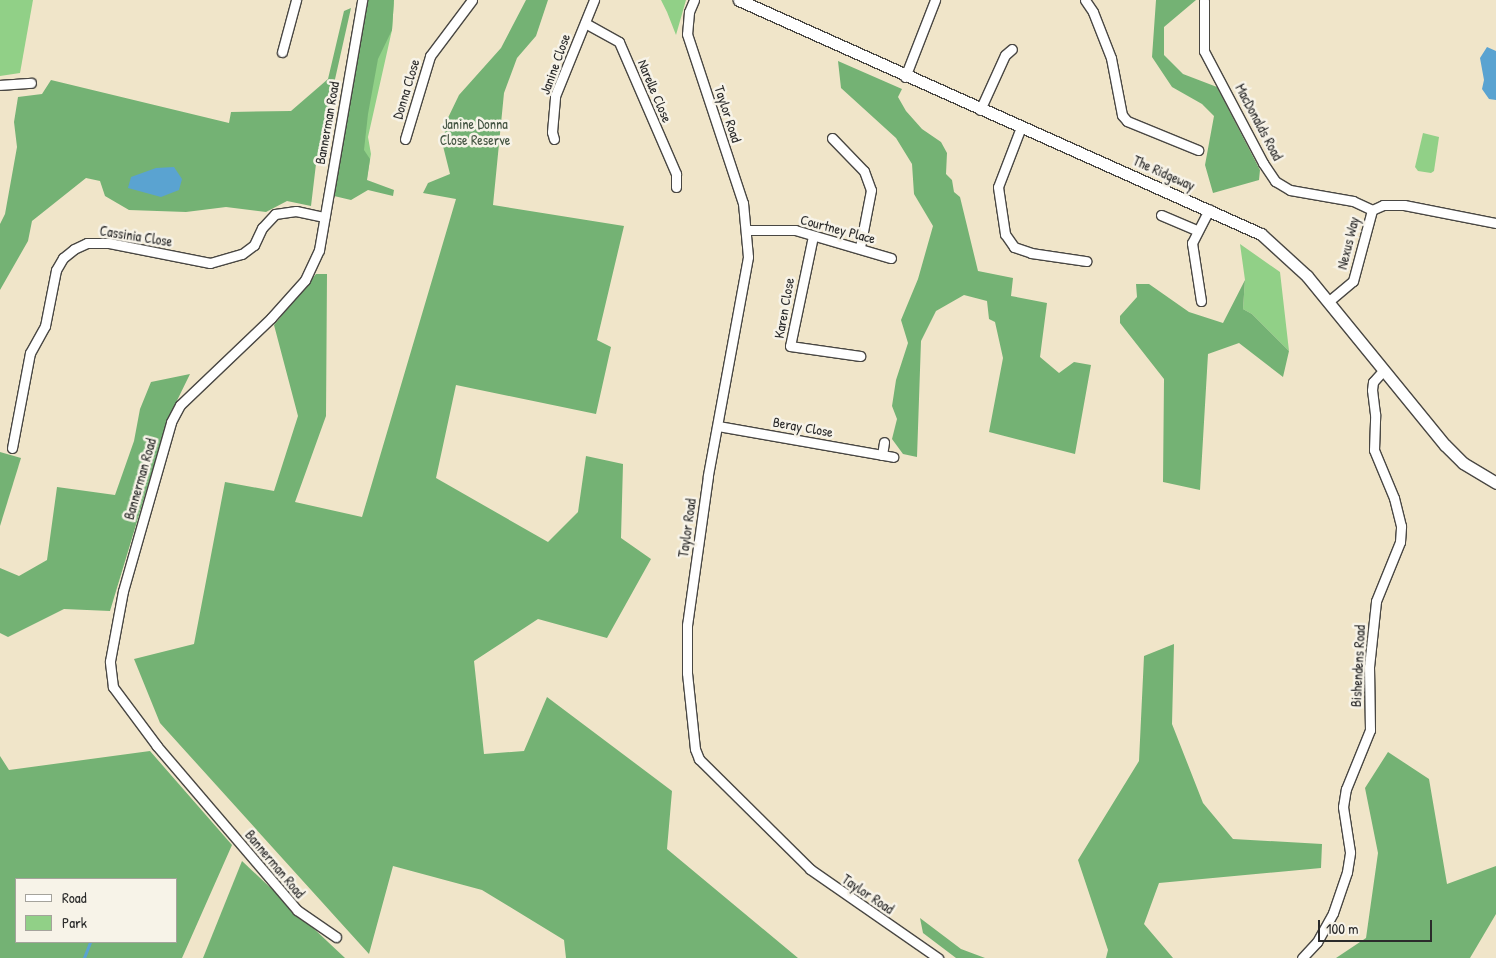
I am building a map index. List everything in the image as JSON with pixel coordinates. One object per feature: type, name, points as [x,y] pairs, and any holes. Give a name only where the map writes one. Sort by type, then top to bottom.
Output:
[{"type":"street","points":[[282,52],[296,0]]},
{"type":"street","name":"Bannerman Road","points":[[336,937],[297,910],[129,711],[113,687],[109,674],[123,591],[171,422],[180,405],[271,318],[305,280],[319,250],[362,0]]},
{"type":"street","name":"Donna Close","points":[[405,139],[430,56],[472,0]]},
{"type":"street","name":"Janine Close","points":[[554,139],[552,132],[555,96],[594,0]]},
{"type":"street","name":"Taylor Road","points":[[694,0],[689,12],[688,34],[743,203],[748,257],[718,426],[687,625],[687,673],[697,754],[825,881],[938,958]]},
{"type":"street","name":"The Ridgeway","points":[[739,0],[905,77],[1230,218],[1261,234],[1287,254],[1329,301],[1382,372],[1445,445],[1464,463],[1496,484]]},
{"type":"street","points":[[905,77],[935,0]]},
{"type":"street","points":[[1085,0],[1093,12],[1111,58],[1122,115],[1127,121],[1198,150]]},
{"type":"street","name":"MacDonalds Road","points":[[1204,0],[1204,51],[1263,163],[1276,180],[1290,190],[1353,202],[1372,210]]},
{"type":"street","name":"Narelle Close","points":[[585,23],[619,42],[676,174],[676,188]]},
{"type":"street","points":[[980,110],[1005,55],[1012,49]]},
{"type":"street","points":[[0,86],[31,83]]},
{"type":"street","points":[[1021,127],[998,187],[1005,234],[1014,246],[1031,253],[1086,261]]},
{"type":"street","points":[[832,138],[864,171],[871,190],[860,247]]},
{"type":"street","points":[[1372,210],[1383,205],[1404,205],[1496,223]]},
{"type":"street","points":[[1201,301],[1192,243],[1209,209]]},
{"type":"street","name":"Nexus Way","points":[[1329,301],[1353,281],[1372,210]]},
{"type":"street","name":"Cassinia Close","points":[[12,448],[30,353],[45,326],[56,270],[63,258],[74,249],[97,242],[210,263],[226,261],[254,245],[262,228],[275,214],[296,211],[324,217]]},
{"type":"street","points":[[1161,214],[1197,230]]},
{"type":"street","name":"Courtney Place","points":[[747,230],[796,230],[860,247],[891,258]]},
{"type":"street","name":"Karen Close","points":[[813,236],[790,346],[860,356]]},
{"type":"street","name":"Bishendens Road","points":[[1302,958],[1333,913],[1347,872],[1350,852],[1343,807],[1346,789],[1370,730],[1369,667],[1376,600],[1400,542],[1401,526],[1394,498],[1374,450],[1375,414],[1372,390],[1373,382],[1382,372]]},
{"type":"street","name":"Beray Close","points":[[718,426],[892,457]]},
{"type":"street","points":[[882,455],[884,442]]},
{"type":"green space","points":[[0,0],[33,0],[20,73],[0,76]]},
{"type":"green space","points":[[368,0],[394,0],[392,30],[378,59],[368,114],[364,150],[370,159],[367,180],[394,190],[393,196],[368,190],[351,200],[334,196]]},
{"type":"green space","points":[[394,0],[392,30],[368,137],[371,154],[366,184],[343,180]]},
{"type":"green space","name":"Janine Donna Close Reserve","points":[[526,0],[548,0],[536,36],[517,58],[504,93],[493,205],[624,226],[597,340],[611,347],[596,414],[456,385],[436,478],[548,542],[578,512],[586,456],[623,464],[621,538],[651,559],[607,638],[538,619],[474,661],[484,754],[524,751],[547,697],[672,791],[667,849],[798,958],[566,958],[564,940],[482,890],[393,866],[369,954],[160,723],[134,659],[194,644],[225,482],[274,491],[298,416],[274,325],[316,274],[327,274],[326,416],[295,502],[362,517],[456,199],[423,193],[428,183],[450,174],[443,146],[446,122],[459,95],[501,48]]},
{"type":"green space","points":[[661,0],[686,0],[676,35],[667,12]]},
{"type":"green space","points":[[1156,0],[1196,0],[1164,27],[1164,55],[1183,74],[1217,87],[1260,170],[1259,180],[1213,193],[1205,165],[1214,116],[1202,104],[1172,87],[1152,57]]},
{"type":"green space","points":[[351,8],[316,164],[311,206],[287,201],[266,212],[226,207],[186,212],[129,210],[105,196],[100,181],[86,178],[32,221],[28,241],[0,290],[0,224],[5,214],[17,147],[14,122],[18,97],[42,94],[51,80],[229,123],[231,112],[291,111],[328,79],[344,11]]},
{"type":"green space","points":[[838,61],[902,89],[898,97],[906,111],[922,129],[941,142],[947,153],[946,174],[952,180],[954,192],[960,197],[978,271],[1013,278],[1011,296],[1047,303],[1040,357],[1059,373],[1074,362],[1091,365],[1075,454],[989,432],[1003,358],[995,322],[989,319],[987,301],[964,295],[936,311],[921,341],[917,457],[903,454],[892,439],[897,419],[892,406],[896,380],[908,343],[901,320],[918,279],[933,226],[914,194],[912,164],[896,138],[841,88]]},
{"type":"green space","points":[[1423,133],[1439,137],[1434,171],[1431,173],[1418,171],[1415,167]]},
{"type":"green space","points":[[1240,244],[1280,272],[1289,351],[1252,314],[1243,309],[1245,280]]},
{"type":"green space","points":[[1245,280],[1243,309],[1252,314],[1289,351],[1283,377],[1239,343],[1208,354],[1200,490],[1163,482],[1164,379],[1120,323],[1120,316],[1137,297],[1136,284],[1149,284],[1189,312],[1223,323]]},
{"type":"green space","points":[[190,374],[168,419],[110,611],[64,609],[8,637],[0,633],[0,568],[19,576],[47,560],[57,487],[115,495],[134,441],[140,409],[151,382]]},
{"type":"green space","points":[[0,452],[21,458],[0,526]]},
{"type":"green space","points":[[1174,644],[1172,724],[1203,803],[1233,839],[1322,844],[1321,868],[1159,883],[1144,924],[1173,958],[1106,958],[1108,950],[1078,860],[1139,761],[1144,656]]},
{"type":"green space","points":[[150,751],[232,845],[182,958],[0,958],[0,756],[9,770]]},
{"type":"green space","points":[[1388,752],[1429,779],[1447,884],[1496,866],[1496,914],[1470,958],[1336,958],[1366,938],[1378,853],[1365,788]]},
{"type":"green space","points":[[242,861],[345,958],[203,958]]},
{"type":"green space","points":[[920,918],[961,949],[985,958],[956,958],[923,933]]},
{"type":"water","points":[[1487,47],[1496,51],[1496,100],[1489,99],[1482,89],[1484,80],[1480,58]]},
{"type":"water","points":[[174,167],[182,179],[179,190],[161,197],[128,188],[131,177],[156,168]]},
{"type":"waterway","points":[[84,958],[90,943]]}]
